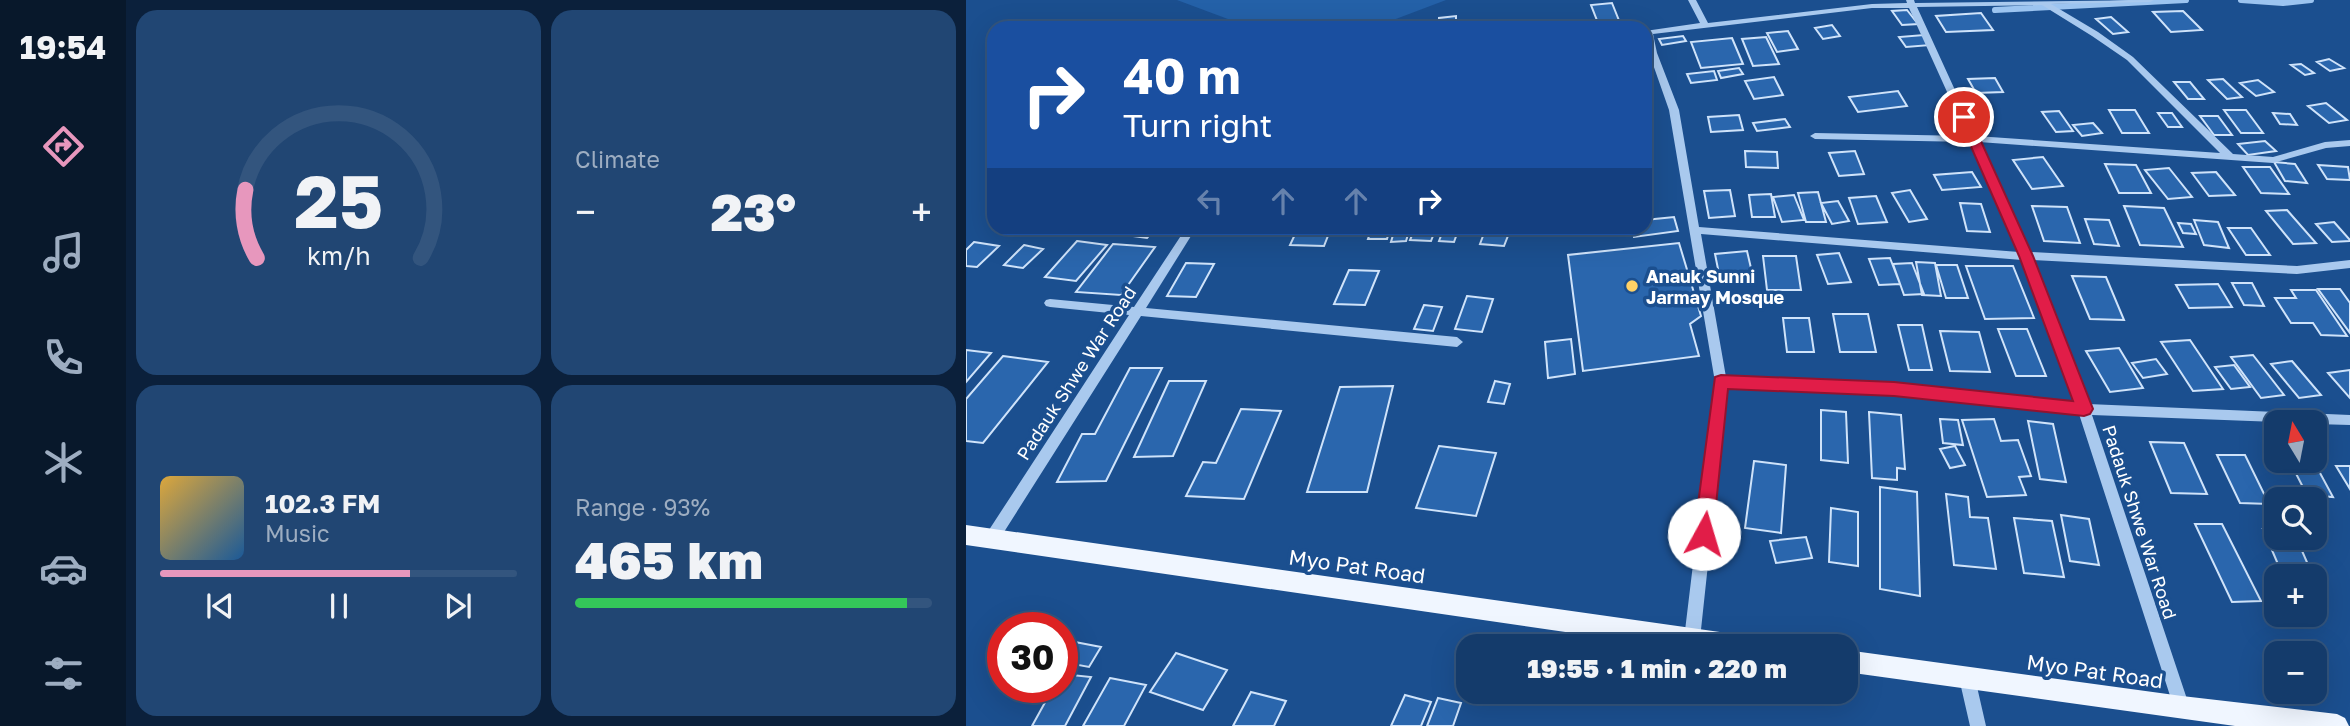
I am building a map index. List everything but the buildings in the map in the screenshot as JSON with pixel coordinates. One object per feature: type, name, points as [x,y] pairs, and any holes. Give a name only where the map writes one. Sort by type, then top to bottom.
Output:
[{"type":"main road","name":"Myo Pat Road","points":[[966,535],[1657,634]]},
{"type":"main road","name":"Myo Pat Road","points":[[1858,663],[2182,708],[2337,726]]},
{"type":"street","points":[[1692,0],[1705,25]]},
{"type":"street","points":[[1652,32],[1911,2],[2045,4],[2150,0]]},
{"type":"street","name":"Padauk Shwe War Road","points":[[1911,2],[2026,256],[2084,409],[2182,708]]},
{"type":"street","points":[[2045,4],[2102,36],[2131,60],[2230,158]]},
{"type":"street","points":[[1652,50],[1674,110],[1721,382],[1693,634]]},
{"type":"street","points":[[1815,136],[1975,139],[2273,160],[2325,145],[2350,143]]},
{"type":"street","points":[[1695,230],[2026,256],[2297,270],[2350,264]]},
{"type":"street","name":"Padauk Shwe War Road","points":[[992,538],[1186,235]]},
{"type":"street","points":[[1050,303],[1457,342]]},
{"type":"street","points":[[1721,382],[1894,389],[2084,409],[2350,420]]},
{"type":"street","points":[[1967,678],[1978,726]]},
{"type":"shaded area","points":[[1177,0],[1446,0],[1390,21],[1233,21]]},
{"type":"waterway","points":[[1995,10],[2186,0]]},
{"type":"waterway","points":[[2241,0],[2283,3],[2311,0]]},
{"type":"place","name":"Anauk Sunni Jarmay Mosque","points":[[1632,286]]},
{"type":"route","points":[[1704,534],[1721,382],[1894,389],[2084,409],[2026,256],[1964,117]]}]
